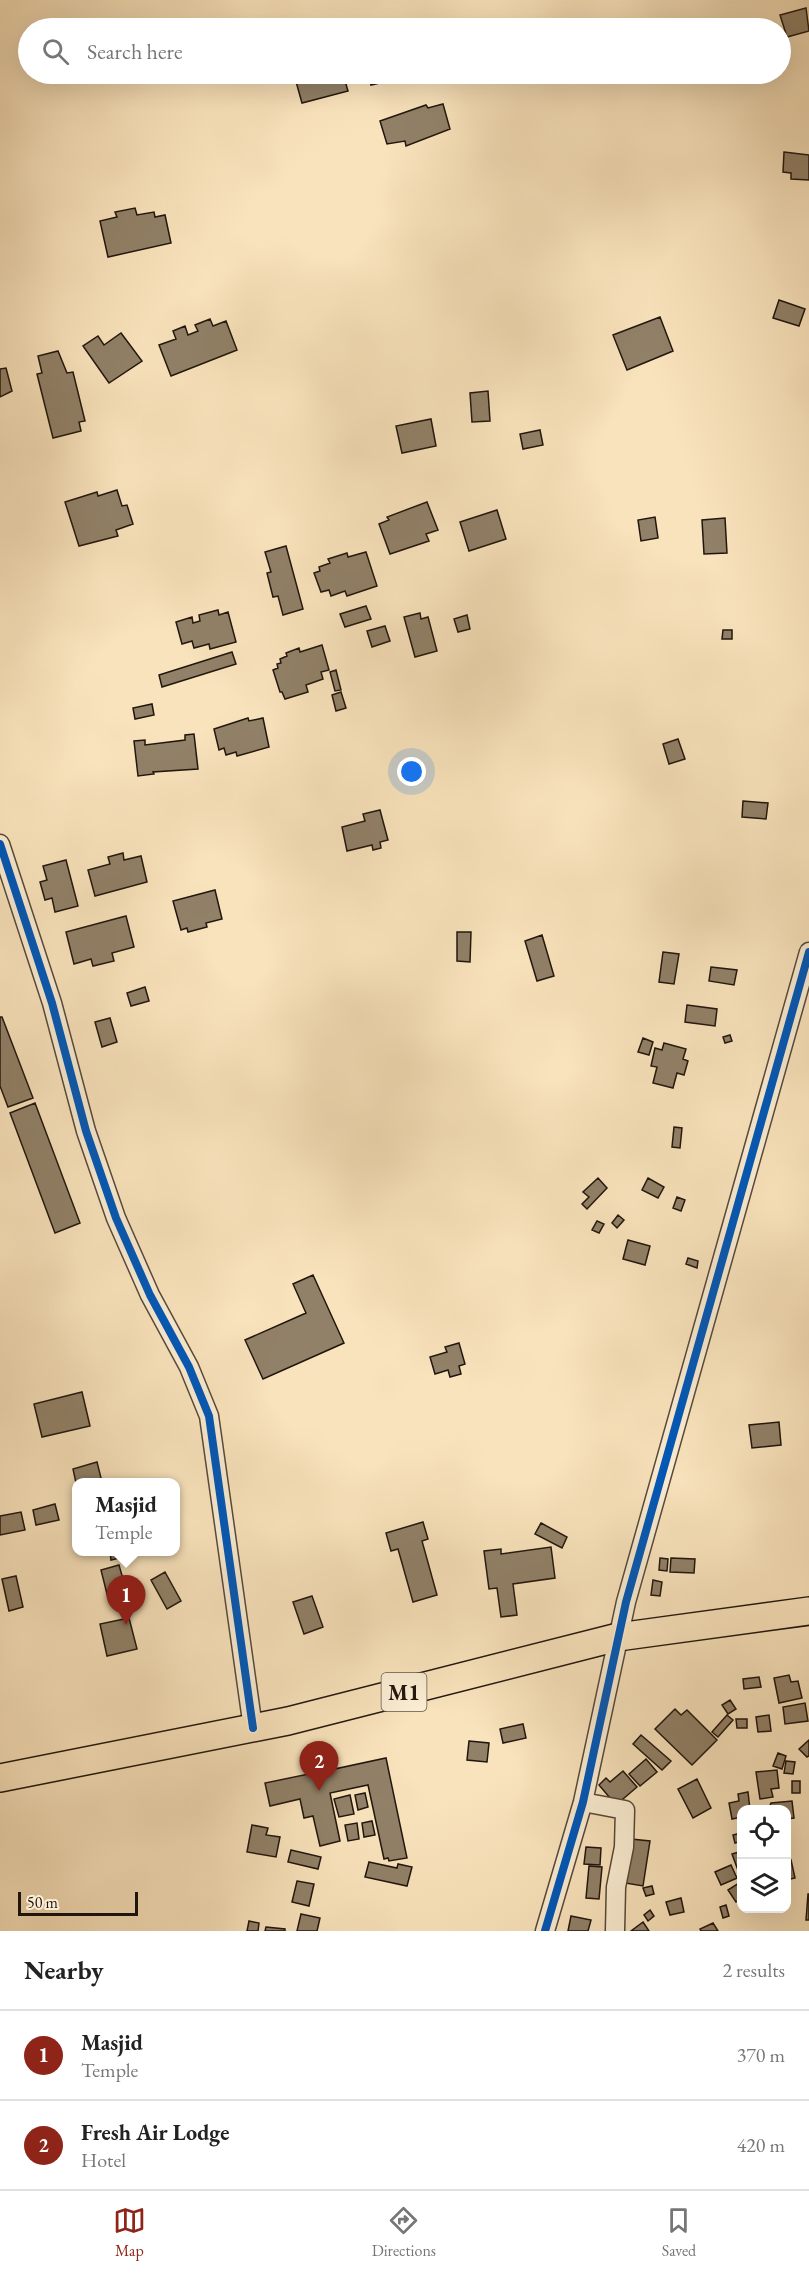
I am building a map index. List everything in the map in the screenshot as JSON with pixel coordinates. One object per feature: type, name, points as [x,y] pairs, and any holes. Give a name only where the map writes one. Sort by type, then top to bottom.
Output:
[{"type":"main road","name":"M1","points":[[0,1778],[253,1728],[618,1637],[809,1611]]},
{"type":"street","points":[[0,844],[52,1003],[86,1131],[116,1218],[150,1295],[189,1367],[209,1416],[253,1728]]},
{"type":"street","points":[[545,1931],[583,1802],[626,1602],[809,952]]},
{"type":"street","points":[[583,1802],[625,1810],[624,1847],[616,1887],[615,1931]]},
{"type":"building","points":[[806,8],[809,31],[791,36],[791,18],[781,18],[780,15]]},
{"type":"building","points":[[297,84],[346,84],[348,91],[302,103]]},
{"type":"building","points":[[443,104],[450,129],[406,146],[405,141],[387,144],[380,121],[426,105],[428,108]]},
{"type":"building","points":[[784,152],[809,155],[809,180],[791,179],[791,173],[783,172]]},
{"type":"building","points":[[135,208],[137,215],[154,212],[155,217],[165,215],[171,243],[108,257],[100,221],[117,217],[115,212]]},
{"type":"building","points":[[779,300],[805,309],[799,326],[773,318]]},
{"type":"building","points":[[660,317],[673,351],[627,370],[613,335]]},
{"type":"building","points":[[210,319],[213,326],[226,321],[237,350],[171,376],[159,345],[176,339],[173,331],[185,326],[188,335],[198,331],[195,325]]},
{"type":"building","points":[[121,333],[142,361],[109,383],[83,346],[98,336],[104,345]]},
{"type":"building","points":[[58,351],[67,373],[73,372],[85,421],[79,422],[81,431],[53,438],[37,374],[42,373],[38,356]]},
{"type":"building","points":[[6,368],[12,391],[0,397],[0,369]]},
{"type":"building","points":[[488,391],[490,421],[472,422],[470,393]]},
{"type":"building","points":[[431,419],[436,446],[402,453],[396,426]]},
{"type":"building","points":[[540,430],[543,445],[523,449],[520,434]]},
{"type":"building","points":[[117,490],[122,506],[127,505],[133,524],[116,530],[118,536],[79,546],[65,502],[97,492],[98,496]]},
{"type":"building","points":[[427,502],[438,530],[426,534],[429,541],[390,554],[379,524],[389,520],[387,517]]},
{"type":"building","points":[[497,510],[506,539],[469,551],[460,522]]},
{"type":"building","points":[[655,517],[658,538],[641,541],[638,520]]},
{"type":"building","points":[[725,518],[727,553],[704,554],[702,520]]},
{"type":"building","points":[[286,546],[303,609],[283,615],[278,596],[273,597],[267,573],[271,572],[265,552]]},
{"type":"building","points":[[366,552],[377,586],[347,596],[345,591],[331,596],[329,590],[321,592],[314,573],[320,571],[319,567],[330,563],[328,559],[347,553],[348,557]]},
{"type":"building","points":[[366,606],[371,619],[345,627],[340,614]]},
{"type":"building","points":[[218,610],[219,615],[228,612],[236,642],[210,649],[209,644],[194,648],[192,641],[182,644],[176,622],[192,617],[193,623],[200,621],[199,615]]},
{"type":"building","points":[[420,613],[421,619],[428,617],[437,651],[415,657],[404,617]]},
{"type":"building","points":[[467,615],[470,629],[458,632],[454,619]]},
{"type":"building","points":[[385,626],[390,641],[372,647],[367,631]]},
{"type":"building","points":[[723,630],[732,630],[732,639],[722,639]]},
{"type":"building","points":[[322,645],[329,670],[321,672],[323,679],[306,685],[308,692],[285,699],[280,692],[273,670],[278,668],[277,664],[281,663],[280,659],[287,656],[286,653],[299,648],[300,652]]},
{"type":"building","points":[[232,652],[236,664],[162,687],[159,675]]},
{"type":"building","points":[[336,670],[341,690],[335,691],[330,672]]},
{"type":"building","points":[[341,692],[346,708],[336,711],[332,695]]},
{"type":"building","points":[[152,704],[154,715],[135,719],[133,708]]},
{"type":"building","points":[[248,718],[249,721],[263,718],[269,747],[237,756],[236,752],[226,755],[224,748],[219,750],[214,729]]},
{"type":"building","points":[[194,734],[198,769],[153,772],[154,774],[138,776],[134,741],[145,740],[145,745],[185,740],[185,735]]},
{"type":"building","points":[[678,739],[685,759],[669,764],[663,744]]},
{"type":"building","points":[[743,801],[768,803],[766,819],[742,817]]},
{"type":"building","points":[[380,810],[388,840],[380,842],[381,848],[373,850],[372,845],[347,851],[342,827],[365,821],[363,814]]},
{"type":"building","points":[[123,853],[124,860],[141,856],[147,882],[95,896],[88,870],[110,864],[108,857]]},
{"type":"building","points":[[66,860],[78,906],[55,912],[52,898],[45,900],[40,882],[47,880],[43,866]]},
{"type":"building","points":[[215,890],[222,919],[206,923],[207,927],[188,932],[187,928],[181,930],[173,901]]},
{"type":"building","points":[[126,916],[134,947],[112,953],[114,961],[93,966],[91,959],[74,964],[66,932]]},
{"type":"building","points":[[457,932],[471,932],[470,962],[457,961]]},
{"type":"building","points":[[542,935],[554,976],[537,981],[525,941]]},
{"type":"building","points":[[663,952],[679,954],[674,984],[659,982]]},
{"type":"building","points":[[711,967],[737,970],[734,985],[709,981]]},
{"type":"building","points":[[145,987],[149,1001],[131,1006],[127,993]]},
{"type":"building","points":[[687,1005],[717,1009],[715,1026],[685,1022]]},
{"type":"building","points":[[0,1017],[2,1017],[33,1098],[8,1107],[0,1086]]},
{"type":"building","points":[[110,1018],[117,1042],[102,1047],[95,1022]]},
{"type":"building","points":[[730,1035],[732,1041],[725,1043],[723,1037]]},
{"type":"building","points":[[643,1038],[653,1042],[649,1055],[638,1052]]},
{"type":"building","points":[[664,1043],[686,1049],[683,1059],[688,1061],[684,1075],[677,1073],[673,1088],[653,1083],[657,1067],[651,1066],[655,1048],[662,1050]]},
{"type":"building","points":[[35,1103],[80,1223],[55,1233],[10,1113]]},
{"type":"building","points":[[674,1127],[682,1128],[680,1148],[672,1147]]},
{"type":"building","points":[[598,1178],[607,1188],[587,1209],[582,1204],[589,1197],[583,1192]]},
{"type":"building","points":[[648,1178],[664,1187],[658,1198],[642,1190]]},
{"type":"building","points":[[677,1197],[685,1200],[681,1211],[673,1208]]},
{"type":"building","points":[[618,1215],[624,1220],[617,1228],[612,1223]]},
{"type":"building","points":[[597,1221],[604,1224],[599,1233],[592,1230]]},
{"type":"building","points":[[628,1240],[650,1246],[645,1265],[623,1259]]},
{"type":"building","points":[[688,1258],[698,1261],[697,1268],[686,1264]]},
{"type":"building","points":[[313,1275],[344,1343],[263,1379],[245,1340],[306,1313],[293,1284]]},
{"type":"building","points":[[459,1343],[465,1364],[459,1366],[461,1374],[450,1377],[448,1370],[435,1374],[430,1357],[447,1352],[445,1347]]},
{"type":"building","points":[[82,1392],[90,1426],[42,1437],[34,1404]]},
{"type":"building","points":[[779,1422],[781,1445],[752,1448],[749,1425]]},
{"type":"building","points":[[97,1462],[101,1478],[75,1478],[73,1469]]},
{"type":"building","points":[[55,1504],[59,1520],[36,1525],[33,1510]]},
{"type":"building","points":[[21,1512],[25,1530],[0,1535],[0,1516]]},
{"type":"building","points":[[423,1522],[428,1539],[422,1541],[437,1595],[413,1602],[398,1549],[391,1551],[386,1533]]},
{"type":"building","points":[[541,1523],[567,1537],[562,1548],[535,1534]]},
{"type":"building","points":[[551,1547],[555,1578],[513,1584],[517,1615],[501,1617],[497,1588],[489,1589],[484,1551],[501,1549],[501,1554]]},
{"type":"building","points":[[110,1556],[120,1556],[120,1558],[111,1560]]},
{"type":"building","points":[[660,1558],[668,1559],[667,1571],[659,1570]]},
{"type":"building","points":[[671,1558],[695,1559],[694,1573],[670,1572]]},
{"type":"building","points":[[119,1565],[127,1593],[108,1598],[101,1570]]},
{"type":"building","points":[[165,1572],[181,1601],[167,1609],[151,1580]]},
{"type":"building","points":[[16,1576],[23,1607],[9,1611],[2,1579]]},
{"type":"building","points":[[653,1580],[662,1582],[660,1596],[651,1595]]},
{"type":"building","points":[[312,1596],[323,1627],[304,1634],[293,1602]]},
{"type":"building","points":[[129,1618],[137,1649],[107,1656],[100,1624]]},
{"type":"building","points":[[789,1675],[791,1682],[798,1681],[802,1698],[779,1703],[774,1678]]},
{"type":"building","points":[[759,1677],[761,1687],[744,1689],[743,1679]]},
{"type":"building","points":[[730,1700],[736,1709],[728,1714],[722,1705]]},
{"type":"building","points":[[805,1703],[808,1721],[785,1724],[783,1707]]},
{"type":"building","points":[[675,1709],[681,1715],[687,1710],[717,1740],[692,1765],[655,1729]]},
{"type":"building","points":[[727,1715],[733,1720],[718,1737],[712,1732]]},
{"type":"building","points":[[769,1715],[771,1731],[758,1732],[756,1717]]},
{"type":"building","points":[[736,1719],[747,1719],[747,1728],[737,1728]]},
{"type":"building","points":[[523,1724],[526,1738],[503,1743],[500,1729]]},
{"type":"building","points":[[641,1735],[671,1761],[662,1770],[633,1744]]},
{"type":"building","points":[[809,1740],[809,1756],[807,1757],[799,1749]]},
{"type":"building","points":[[469,1741],[489,1743],[487,1762],[467,1760]]},
{"type":"building","points":[[778,1753],[786,1756],[782,1769],[773,1766]]},
{"type":"building","points":[[386,1758],[407,1858],[389,1861],[388,1858],[384,1859],[368,1785],[330,1793],[340,1841],[320,1846],[313,1816],[304,1818],[300,1799],[270,1806],[265,1783],[309,1774],[308,1769],[324,1766],[325,1771]]},
{"type":"building","points":[[646,1759],[657,1772],[640,1786],[629,1774]]},
{"type":"building","points":[[786,1761],[795,1762],[793,1774],[784,1773]]},
{"type":"building","points":[[777,1770],[779,1788],[771,1789],[773,1797],[760,1799],[756,1772]]},
{"type":"building","points":[[623,1771],[637,1787],[616,1805],[599,1785],[606,1778],[610,1782]]},
{"type":"building","points":[[697,1779],[711,1808],[693,1818],[678,1789]]},
{"type":"building","points":[[792,1781],[800,1781],[800,1793],[792,1793]]},
{"type":"building","points":[[748,1792],[749,1805],[737,1805],[737,1818],[732,1819],[729,1803],[739,1801],[738,1794]]},
{"type":"building","points":[[365,1793],[368,1807],[358,1810],[355,1795]]},
{"type":"building","points":[[350,1795],[354,1814],[339,1817],[334,1799]]},
{"type":"building","points":[[792,1801],[794,1818],[791,1818],[791,1805],[770,1805],[771,1803]]},
{"type":"building","points":[[372,1821],[375,1835],[364,1837],[362,1823]]},
{"type":"building","points":[[357,1823],[359,1839],[348,1841],[345,1825]]},
{"type":"building","points":[[252,1825],[268,1828],[266,1835],[280,1837],[276,1857],[247,1852]]},
{"type":"building","points":[[737,1834],[737,1842],[735,1843],[733,1835]]},
{"type":"building","points":[[631,1839],[650,1841],[643,1886],[625,1883]]},
{"type":"building","points":[[586,1847],[601,1848],[600,1865],[584,1864]]},
{"type":"building","points":[[291,1850],[321,1857],[318,1869],[288,1862]]},
{"type":"building","points":[[737,1852],[737,1868],[732,1854]]},
{"type":"building","points":[[791,1860],[795,1878],[791,1879]]},
{"type":"building","points":[[369,1862],[397,1868],[398,1864],[412,1867],[407,1886],[365,1877]]},
{"type":"building","points":[[731,1865],[737,1878],[721,1885],[715,1872]]},
{"type":"building","points":[[589,1866],[602,1867],[599,1899],[586,1898]]},
{"type":"building","points":[[297,1881],[314,1884],[309,1906],[292,1902]]},
{"type":"building","points":[[737,1884],[737,1901],[736,1902],[728,1890]]},
{"type":"building","points":[[652,1886],[654,1894],[646,1896],[643,1888]]},
{"type":"building","points":[[808,1894],[809,1920],[806,1920]]},
{"type":"building","points":[[681,1898],[684,1912],[670,1915],[666,1902]]},
{"type":"building","points":[[726,1905],[729,1916],[723,1918],[720,1907]]},
{"type":"building","points":[[650,1910],[654,1916],[648,1921],[644,1915]]},
{"type":"building","points":[[301,1914],[320,1918],[317,1931],[297,1931]]},
{"type":"building","points":[[571,1916],[591,1920],[588,1931],[568,1931]]},
{"type":"building","points":[[249,1921],[259,1923],[258,1931],[247,1931]]},
{"type":"building","points":[[643,1922],[649,1931],[631,1931]]},
{"type":"building","points":[[713,1923],[718,1931],[701,1931],[700,1929]]},
{"type":"building","points":[[266,1927],[285,1929],[285,1931],[265,1931]]},
{"type":"cycle path","points":[[0,844],[52,1003],[86,1131],[116,1218],[150,1295],[189,1367],[209,1416],[253,1728]]},
{"type":"cycle path","points":[[545,1931],[583,1802],[626,1602],[809,952]]},
{"type":"place","name":"Masjid","points":[[126,1625]]},
{"type":"place","name":"Fresh Air Lodge","points":[[319,1791]]}]
